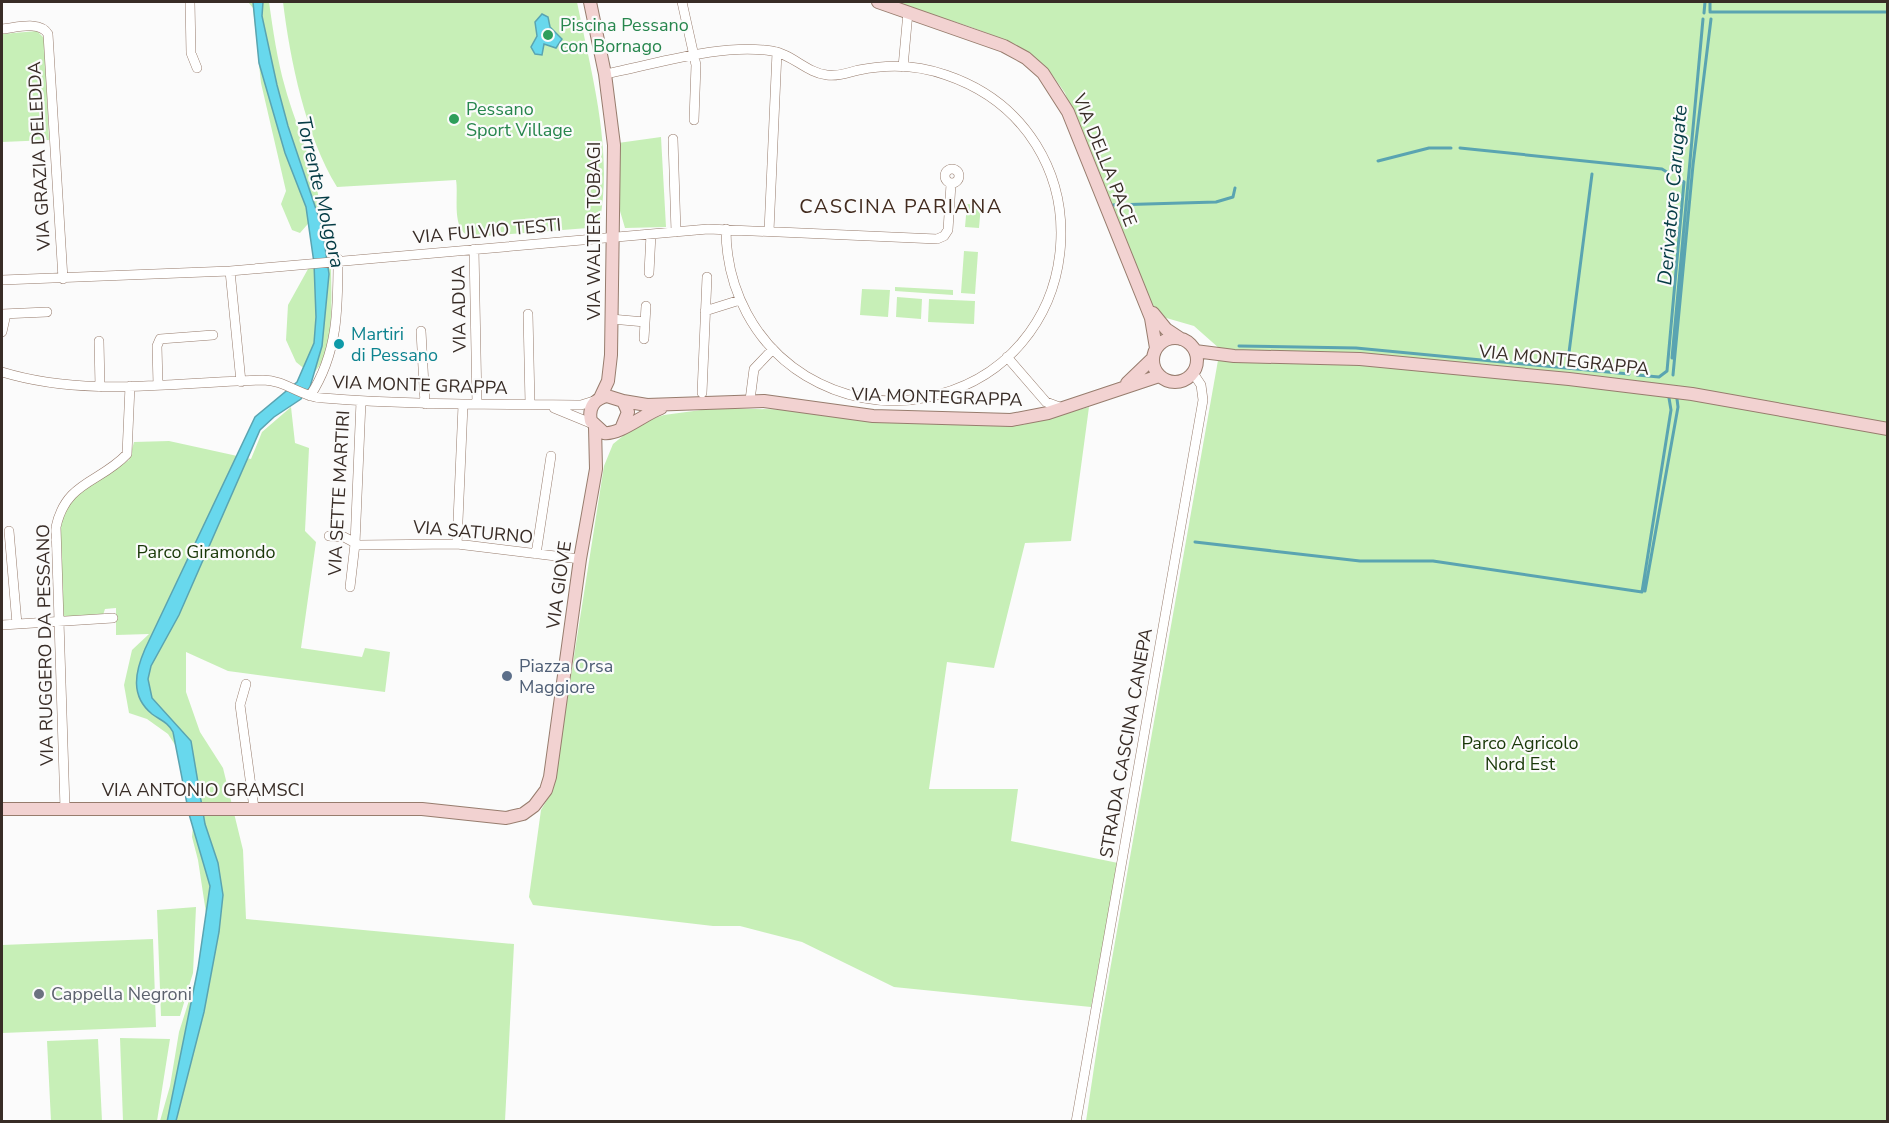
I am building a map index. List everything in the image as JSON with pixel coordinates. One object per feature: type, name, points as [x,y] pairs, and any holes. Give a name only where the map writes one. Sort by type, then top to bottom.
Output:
[{"type":"street","points":[[190,2],[191,52],[197,69]]},
{"type":"street","name":"VIA WALTER TOBAGI","points":[[590,2],[605,74],[615,169],[611,355],[608,381],[598,399]]},
{"type":"street","points":[[682,2],[696,71],[694,120]]},
{"type":"street","name":"VIA DELLA PACE","points":[[878,2],[1004,46],[1030,61],[1048,78],[1068,112],[1154,327],[1154,353]]},
{"type":"street","points":[[903,67],[908,12]]},
{"type":"street","name":"VIA GRAZIA DELEDDA","points":[[2,29],[35,26],[47,32],[63,279]]},
{"type":"street","points":[[605,74],[734,49],[777,52],[828,75],[876,67],[903,67],[946,75],[993,99],[1029,134],[1051,175],[1061,221],[1057,272],[1037,321],[1007,357],[985,374],[956,389],[919,399],[893,401],[856,397],[825,386],[795,369],[773,349],[755,328],[740,300],[730,270],[726,229]]},
{"type":"street","points":[[769,231],[777,52]]},
{"type":"street","points":[[673,139],[676,232]]},
{"type":"street","name":"VIA FULVIO TESTI","points":[[2,280],[230,271],[335,260],[726,229],[937,240],[948,230],[951,184]]},
{"type":"street","points":[[649,273],[651,234]]},
{"type":"street","name":"VIA ADUA","points":[[474,249],[477,404]]},
{"type":"street","points":[[310,396],[327,367],[337,328],[335,260]]},
{"type":"street","points":[[230,271],[242,382]]},
{"type":"street","points":[[702,393],[707,277]]},
{"type":"street","points":[[705,311],[740,300]]},
{"type":"street","name":"VIA DELLA PACE","points":[[1144,302],[1166,329],[1181,339]]},
{"type":"street","points":[[644,339],[646,306]]},
{"type":"street","points":[[2,332],[4,314],[46,312]]},
{"type":"street","points":[[528,314],[535,404]]},
{"type":"street","points":[[612,320],[645,322]]},
{"type":"street","points":[[421,331],[425,404]]},
{"type":"street","points":[[158,385],[157,346],[160,339],[213,335]]},
{"type":"street","points":[[1169,339],[1181,339],[1195,351],[1195,371],[1184,381],[1175,383],[1159,376],[1154,367],[1154,353],[1169,339]]},
{"type":"street","points":[[99,341],[100,387]]},
{"type":"street","points":[[750,400],[754,369],[773,349]]},
{"type":"street","name":"VIA MONTEGRAPPA","points":[[1195,351],[1234,356],[1360,359],[1558,377],[1682,392],[1887,429]]},
{"type":"street","name":"VIA MONTEGRAPPA","points":[[1124,386],[1154,353]]},
{"type":"street","name":"VIA WALTER TOBAGI","points":[[611,355],[613,381],[620,400]]},
{"type":"street","name":"VIA MONTEGRAPPA","points":[[1195,371],[1234,356]]},
{"type":"street","points":[[1007,357],[1046,402],[1062,408]]},
{"type":"street","name":"STRADA CASCINA CANEPA","points":[[1076,1122],[1203,400],[1201,385],[1195,371]]},
{"type":"street","name":"VIA MONTE GRAPPA","points":[[2,372],[63,386],[100,387],[271,380],[310,396],[425,404],[581,405],[598,399]]},
{"type":"street","name":"VIA MONTEGRAPPA","points":[[620,400],[639,405],[750,400],[797,404],[873,416],[1016,420],[1062,408],[1159,376]]},
{"type":"street","name":"VIA RUGGERO DA PESSANO","points":[[65,808],[56,532],[59,514],[66,500],[127,454],[130,386]]},
{"type":"street","points":[[607,396],[620,400],[628,412],[619,431],[604,433],[594,426],[590,410],[598,399],[607,396]]},
{"type":"street","name":"VIA SETTE MARTIRI","points":[[350,587],[355,544],[361,401]]},
{"type":"street","name":"VIA MONTE GRAPPA","points":[[535,404],[577,416],[594,426]]},
{"type":"street","name":"VIA MONTEGRAPPA","points":[[619,431],[644,414],[673,404]]},
{"type":"street","points":[[457,544],[463,405]]},
{"type":"street","name":"VIA GIOVE","points":[[594,426],[596,469]]},
{"type":"street","name":"VIA GIOVE","points":[[532,808],[541,799],[549,781],[580,559],[596,469],[605,447],[619,431]]},
{"type":"street","points":[[536,554],[551,456]]},
{"type":"street","points":[[9,531],[17,624]]},
{"type":"street","name":"VIA SATURNO","points":[[329,536],[344,537],[355,544],[457,544],[580,559]]},
{"type":"street","points":[[2,625],[113,618]]},
{"type":"street","points":[[246,684],[240,705],[254,808]]},
{"type":"street","name":"VIA ANTONIO GRAMSCI","points":[[2,809],[178,807],[443,810],[506,818],[517,816],[532,808]]},
{"type":"green space","points":[[248,2],[269,2],[282,76],[315,178],[320,210],[300,233],[292,230],[281,204],[286,191],[261,83],[253,8]]},
{"type":"green space","name":"Pessano Sport Village","points":[[283,2],[577,2],[599,110],[602,138],[604,165],[600,220],[588,228],[472,237],[465,234],[458,221],[456,180],[337,187],[316,145],[308,122],[295,73]]},
{"type":"green space","name":"Parco Agricolo Nord Est","points":[[890,2],[1887,2],[1887,1121],[1086,1121],[1101,1021],[1220,349],[1194,326],[1156,315],[1139,285],[1065,93],[1043,65],[1034,57],[1002,39]]},
{"type":"green space","points":[[37,31],[45,39],[49,140],[2,142],[2,34]]},
{"type":"green space","points":[[661,137],[666,227],[625,228],[620,211],[618,143]]},
{"type":"green space","points":[[967,204],[981,205],[979,228],[965,227]]},
{"type":"green space","points":[[964,251],[978,252],[975,294],[961,293]]},
{"type":"green space","points":[[331,268],[331,295],[329,340],[320,366],[312,375],[296,362],[286,340],[288,305],[308,269]]},
{"type":"green space","points":[[895,287],[953,290],[953,295],[895,291]]},
{"type":"green space","points":[[862,289],[890,290],[888,317],[860,315]]},
{"type":"green space","points":[[897,297],[922,299],[921,319],[896,317]]},
{"type":"green space","points":[[929,299],[975,301],[974,324],[928,322]]},
{"type":"green space","name":"Parco Giramondo","points":[[291,407],[295,443],[309,448],[305,531],[316,542],[301,648],[362,657],[365,648],[390,652],[385,692],[228,671],[186,652],[186,692],[200,732],[223,768],[243,850],[246,919],[514,944],[505,1121],[160,1121],[170,1086],[179,1032],[205,950],[208,926],[198,860],[192,837],[196,793],[181,754],[168,734],[147,719],[129,713],[124,685],[132,650],[149,634],[116,635],[116,608],[105,609],[103,615],[63,617],[59,561],[60,531],[67,507],[72,499],[95,480],[129,460],[134,442],[169,441],[251,459],[262,432]]},
{"type":"green space","points":[[1089,407],[1071,541],[1025,543],[994,668],[947,662],[929,789],[1018,789],[1011,841],[1118,863],[1091,1007],[894,987],[802,942],[740,926],[713,926],[533,905],[529,897],[541,810],[553,790],[604,466],[613,444],[639,423],[664,415],[716,408],[800,410],[866,421],[1022,425]]},
{"type":"green space","points":[[196,907],[193,973],[180,1016],[161,1016],[157,910]]},
{"type":"green space","points":[[153,939],[156,1027],[2,1033],[2,945]]},
{"type":"green space","points":[[120,1038],[170,1039],[157,1121],[123,1121]]},
{"type":"green space","points":[[98,1039],[102,1121],[51,1121],[47,1041]]},
{"type":"water","name":"Torrente Molgora","points":[[253,2],[263,2],[262,16],[277,85],[288,126],[322,227],[329,274],[322,346],[310,387],[301,399],[274,417],[260,430],[179,615],[151,666],[148,679],[152,698],[191,741],[205,824],[218,863],[223,895],[219,932],[204,1012],[176,1121],[167,1122],[198,968],[210,886],[189,814],[173,732],[166,723],[145,707],[137,692],[137,675],[145,649],[255,417],[297,382],[314,343],[316,317],[314,263],[306,207],[285,153],[259,63]]},
{"type":"water","name":"Piscina Pessano con Bornago","points":[[542,14],[548,17],[550,27],[562,39],[556,48],[544,44],[542,55],[535,54],[531,47],[537,36],[535,22]]},
{"type":"waterway","name":"Derivatore Carugate","points":[[1704,13],[1705,2]]},
{"type":"waterway","points":[[1710,2],[1710,11]]},
{"type":"waterway","points":[[1710,12],[1888,12]]},
{"type":"waterway","name":"Derivatore Carugate","points":[[1672,358],[1703,19]]},
{"type":"waterway","name":"Derivatore Carugate","points":[[1673,375],[1693,165],[1711,19]]},
{"type":"waterway","points":[[1378,161],[1429,148],[1451,148]]},
{"type":"waterway","points":[[1460,148],[1662,169],[1670,174]]},
{"type":"waterway","points":[[1567,368],[1592,174]]},
{"type":"waterway","points":[[1637,375],[1659,377],[1667,371],[1684,182],[1679,180]]},
{"type":"waterway","points":[[1112,205],[1216,202],[1233,197],[1235,188]]},
{"type":"waterway","points":[[1239,346],[1356,348],[1629,374]]},
{"type":"waterway","points":[[1195,542],[1360,561],[1433,561],[1642,592],[1671,410],[1669,398]]},
{"type":"waterway","points":[[1645,591],[1678,407],[1677,399]]},
{"type":"place","name":"Piscina Pessano con Bornago","points":[[548,35]]},
{"type":"place","name":"Pessano Sport Village","points":[[454,119]]},
{"type":"place","name":"Martiri di Pessano","points":[[339,344]]},
{"type":"place","name":"Piazza Orsa Maggiore","points":[[507,676]]},
{"type":"place","name":"Cappella Negroni","points":[[39,994]]},
{"type":"district","name":"CASCINA PARIANA","points":[[901,206]]}]
